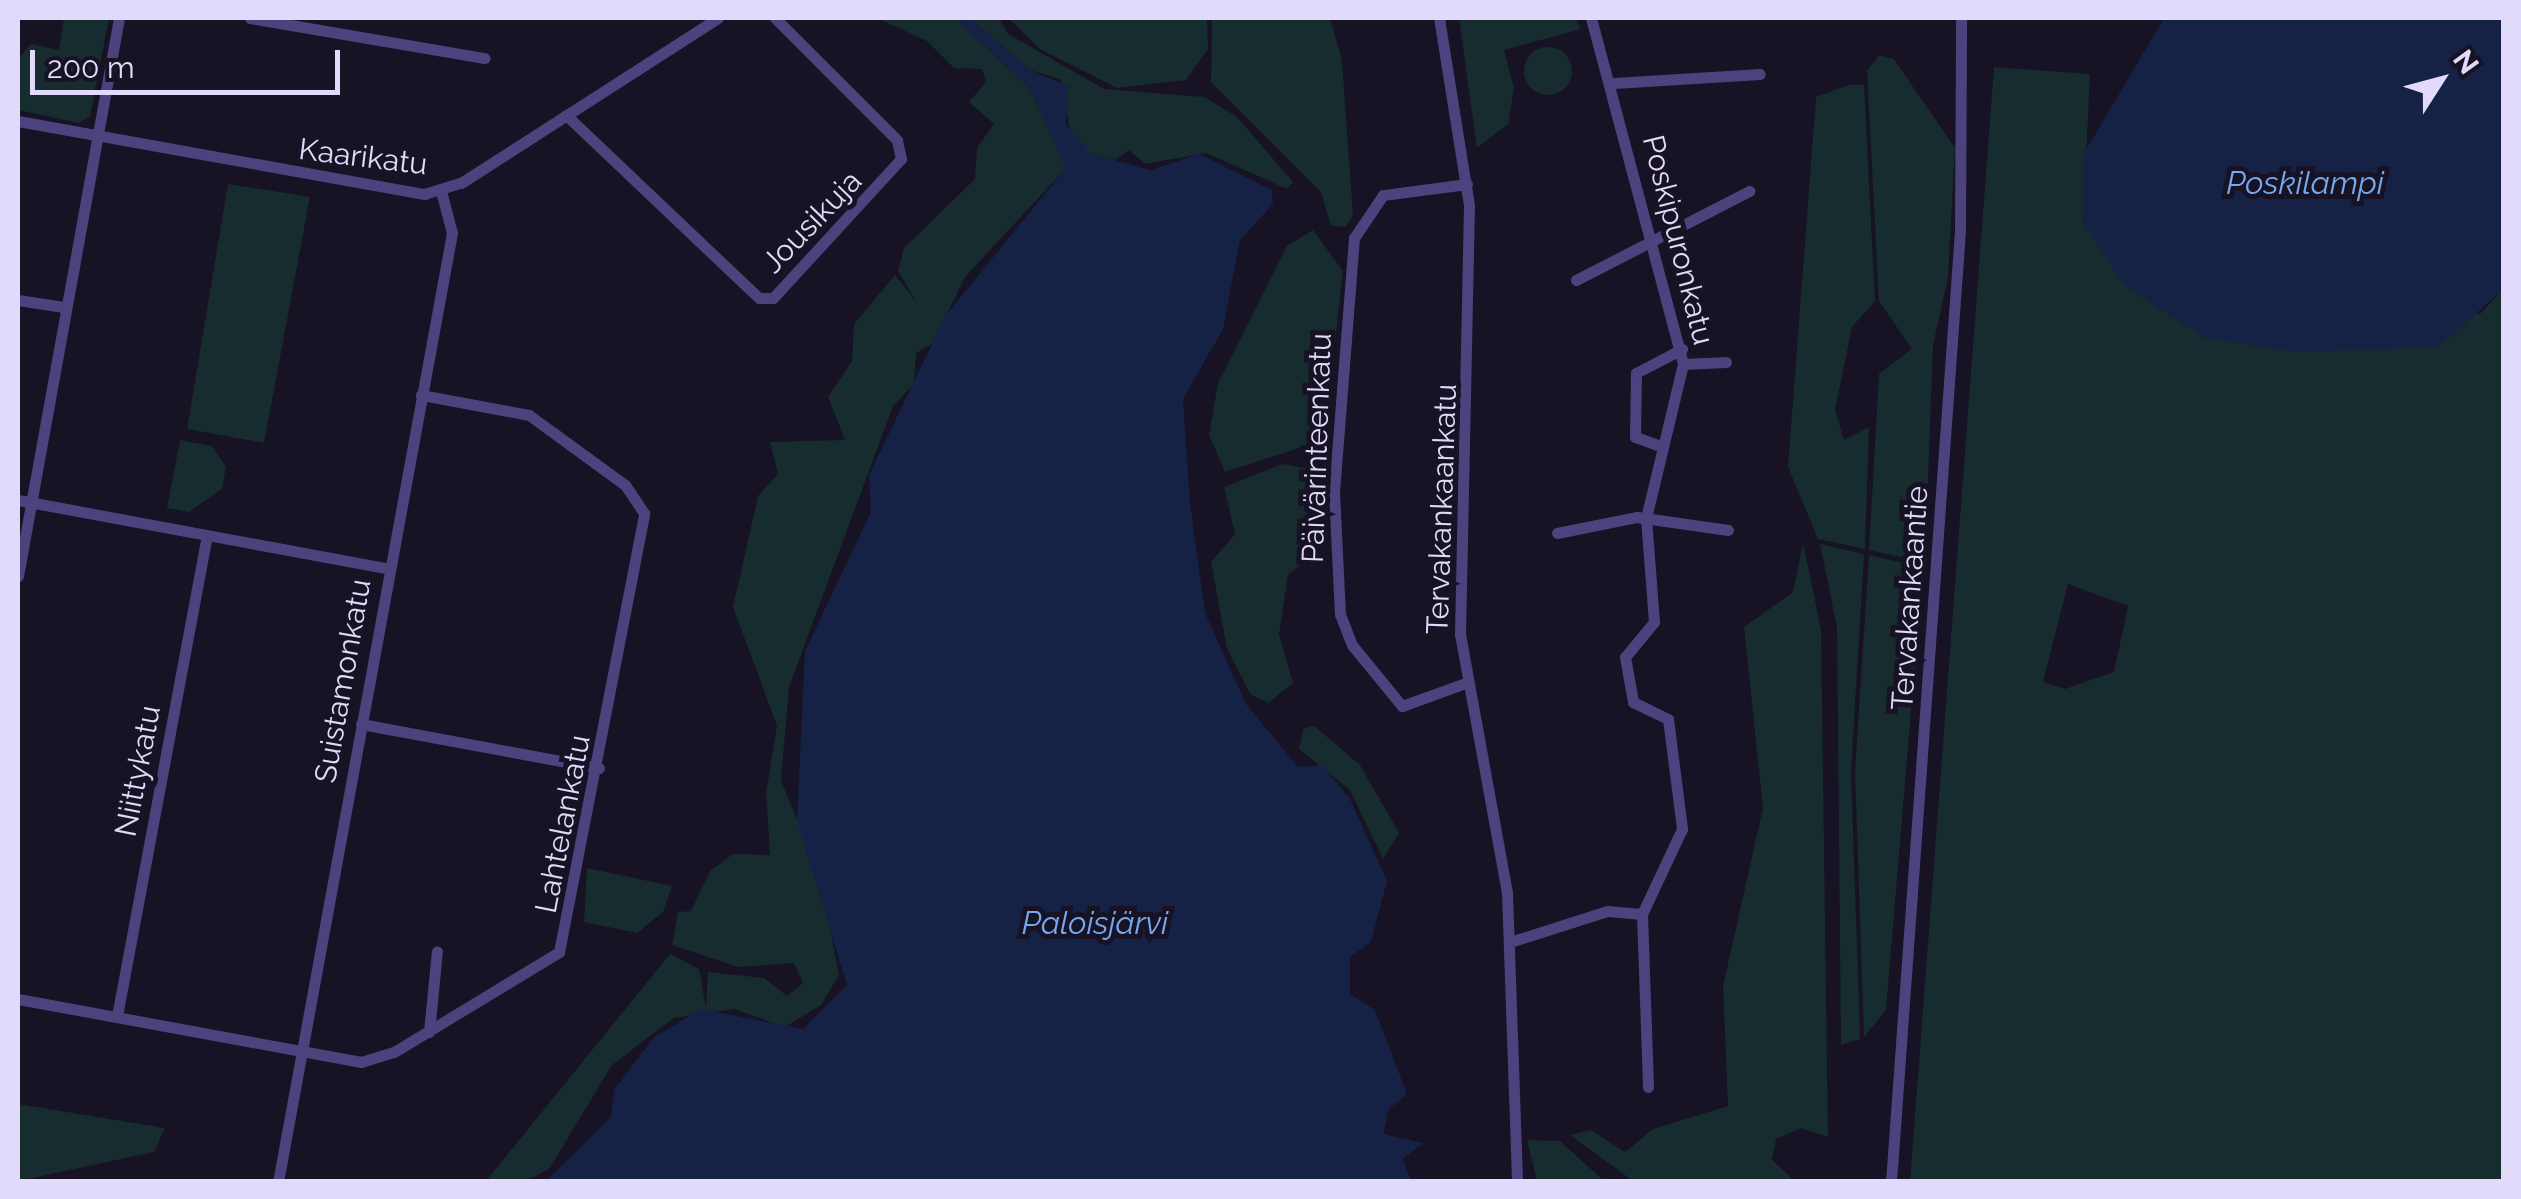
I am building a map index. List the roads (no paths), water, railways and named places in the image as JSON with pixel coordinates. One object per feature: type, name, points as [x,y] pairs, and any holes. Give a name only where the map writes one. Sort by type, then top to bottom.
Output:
[{"type":"street","points":[[18,576],[24,501],[120,18]]},
{"type":"street","points":[[250,18],[484,58]]},
{"type":"street","name":"Kaarikatu","points":[[18,120],[388,191],[440,191],[718,18]]},
{"type":"street","name":"Jousikuja","points":[[566,115],[759,298],[773,298],[901,159],[897,140],[775,18]]},
{"type":"street","name":"Tervakankaankatu","points":[[1439,18],[1468,184],[1473,327],[1460,620],[1510,942],[1517,1182]]},
{"type":"street","name":"Poskipuronkatu","points":[[1591,18],[1614,83],[1683,364],[1646,518],[1654,622],[1626,646],[1628,690],[1637,706],[1668,720],[1682,829],[1642,914],[1648,1087]]},
{"type":"street","name":"Tervakankaantie","points":[[1891,1182],[1960,230],[1961,18]]},
{"type":"street","points":[[1614,83],[1760,74]]},
{"type":"street","name":"Päivärinteenkatu","points":[[1468,184],[1383,195],[1354,238],[1334,492],[1340,614],[1352,646],[1402,706],[1468,682]]},
{"type":"street","name":"Suistamonkatu","points":[[278,1182],[452,225],[440,191]]},
{"type":"street","points":[[1576,280],[1749,192]]},
{"type":"street","points":[[18,300],[63,307]]},
{"type":"street","points":[[1663,447],[1635,437],[1636,373],[1682,349]]},
{"type":"street","points":[[1683,364],[1726,362]]},
{"type":"street","name":"Lahtelankatu","points":[[18,999],[301,1052],[375,1060],[429,1032],[559,952],[600,768],[642,506],[529,415],[421,395]]},
{"type":"street","points":[[24,501],[389,569]]},
{"type":"street","points":[[1557,533],[1646,518],[1728,530]]},
{"type":"street","name":"Niittykatu","points":[[117,1016],[207,536]]},
{"type":"street","points":[[361,724],[600,768]]},
{"type":"street","points":[[1510,942],[1607,910],[1642,914]]},
{"type":"street","points":[[429,1032],[436,950]]},
{"type":"water","name":"Paloisjärvi","points":[[955,18],[970,18],[1030,70],[1068,86],[1066,125],[1092,154],[1151,170],[1199,154],[1272,190],[1273,204],[1240,240],[1223,329],[1183,399],[1190,503],[1205,613],[1246,704],[1298,767],[1322,765],[1350,799],[1387,881],[1371,942],[1350,957],[1350,994],[1375,1010],[1407,1094],[1389,1109],[1383,1134],[1423,1143],[1403,1159],[1411,1181],[546,1181],[611,1117],[614,1090],[654,1037],[702,1009],[803,1029],[847,985],[797,821],[805,651],[871,512],[869,475],[946,315],[1066,168],[1029,87]]},
{"type":"water","name":"Poskilampi","points":[[2164,18],[2503,18],[2503,289],[2439,347],[2297,352],[2205,338],[2125,286],[2083,223],[2083,155]]}]
